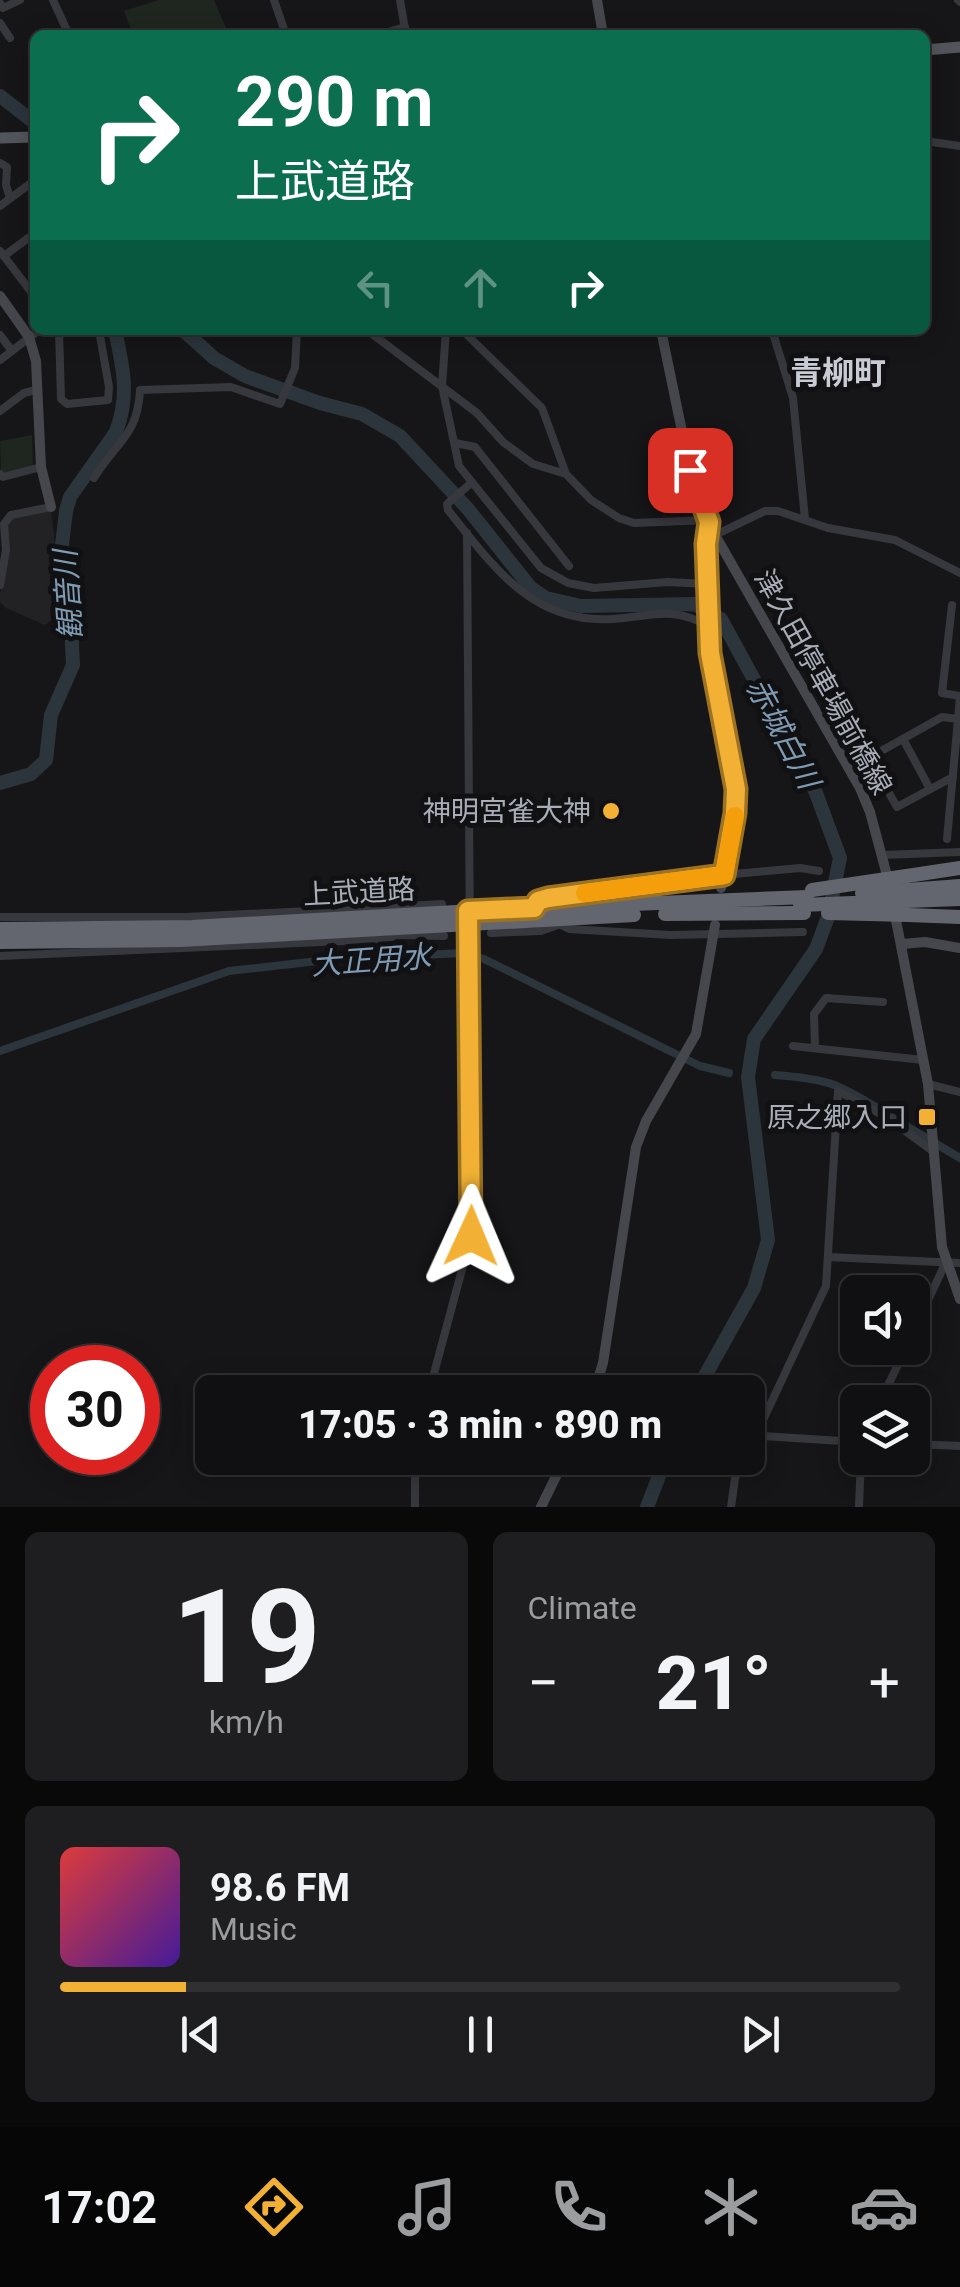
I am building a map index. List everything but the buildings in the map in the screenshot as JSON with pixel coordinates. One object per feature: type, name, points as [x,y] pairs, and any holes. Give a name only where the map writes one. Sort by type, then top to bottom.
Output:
[{"type":"highway","points":[[905,896],[960,868]]},
{"type":"highway","name":"上武道路","points":[[905,896],[960,886]]},
{"type":"highway","name":"上武道路","points":[[0,929],[468,917],[905,896],[960,899]]},
{"type":"highway","points":[[806,901],[905,896],[960,916]]},
{"type":"highway","name":"上武道路","points":[[533,914],[555,922],[806,901]]},
{"type":"highway","name":"上武道路","points":[[1,950],[181,940],[379,918],[396,931],[468,917]]},
{"type":"main road","points":[[930,50],[960,47]]},
{"type":"main road","points":[[0,138],[30,137]]},
{"type":"street","points":[[1,7],[20,0]]},
{"type":"street","points":[[53,0],[67,30]]},
{"type":"street","points":[[274,0],[284,30]]},
{"type":"street","points":[[400,0],[406,30]]},
{"type":"street","points":[[597,0],[602,30]]},
{"type":"street","points":[[0,24],[10,38]]},
{"type":"street","points":[[930,142],[960,146]]},
{"type":"street","points":[[0,162],[7,167],[10,198]]},
{"type":"street","points":[[0,206],[30,184]]},
{"type":"street","points":[[30,236],[2,254],[30,284]]},
{"type":"street","points":[[0,296],[30,330]]},
{"type":"street","points":[[0,335],[12,351]]},
{"type":"street","points":[[0,360],[33,335]]},
{"type":"street","points":[[0,585],[6,550],[4,524],[11,516],[51,508],[41,466],[34,335]]},
{"type":"street","points":[[58,335],[61,399],[67,404],[108,400],[100,335]]},
{"type":"street","points":[[94,478],[139,414],[140,390],[231,387],[280,404],[293,371],[296,335]]},
{"type":"street","points":[[374,335],[477,414],[503,442],[533,464],[566,474]]},
{"type":"street","points":[[445,335],[442,386],[459,466],[528,555],[554,578],[594,588],[668,582],[707,587]]},
{"type":"street","points":[[444,344],[459,335]]},
{"type":"street","points":[[470,335],[542,408],[566,474],[590,500],[634,523],[709,520],[708,626],[736,789],[721,888]]},
{"type":"street","name":"津久田停車場前橋線","points":[[662,335],[690,470],[715,536],[870,812],[902,944],[928,1084],[937,1214],[946,1262],[960,1299]]},
{"type":"street","points":[[774,335],[793,398],[805,519]]},
{"type":"street","points":[[0,411],[24,393],[36,390]]},
{"type":"street","points":[[455,443],[475,446],[569,566]]},
{"type":"street","points":[[0,474],[4,477],[41,466]]},
{"type":"street","points":[[470,484],[447,504],[448,510],[531,601],[555,614],[611,619],[678,612],[708,626]]},
{"type":"street","points":[[715,536],[765,510],[828,528],[895,540],[960,573]]},
{"type":"street","points":[[434,1375],[471,1236],[467,534]]},
{"type":"street","points":[[947,839],[960,696],[942,693],[952,605]]},
{"type":"street","points":[[849,769],[942,718],[958,719]]},
{"type":"street","points":[[903,740],[930,789]]},
{"type":"street","points":[[869,758],[897,807],[953,777]]},
{"type":"street","points":[[883,856],[960,852]]},
{"type":"street","points":[[533,914],[538,901],[548,898],[724,875],[800,868],[820,870]]},
{"type":"street","points":[[490,902],[522,900],[533,914]]},
{"type":"street","points":[[0,917],[186,917],[368,908],[379,918],[389,907],[442,904]]},
{"type":"street","points":[[491,933],[541,931],[555,922],[569,929],[804,932]]},
{"type":"street","points":[[599,1375],[630,1169],[646,1120],[696,1034],[714,930]]},
{"type":"street","points":[[1,950],[233,948],[390,939],[396,931],[444,936]]},
{"type":"street","points":[[902,944],[924,942],[960,948]]},
{"type":"street","points":[[815,1048],[814,1014],[826,998],[883,1002]]},
{"type":"street","points":[[793,1046],[923,1060]]},
{"type":"street","points":[[928,1084],[960,1092]]},
{"type":"street","points":[[765,1408],[826,1286],[838,1091],[933,1146]]},
{"type":"street","points":[[828,1257],[960,1263]]},
{"type":"street","points":[[930,1296],[946,1262]]},
{"type":"street","points":[[765,1437],[840,1441]]},
{"type":"street","points":[[930,1445],[960,1446]]},
{"type":"street","points":[[415,1507],[416,1475]]},
{"type":"street","points":[[541,1507],[557,1475]]},
{"type":"street","points":[[731,1507],[736,1475]]},
{"type":"street","points":[[859,1507],[860,1475]]},
{"type":"shaded area","points":[[159,0],[214,0],[227,30],[131,30],[124,11]]},
{"type":"shaded area","points":[[32,435],[33,465],[6,474],[1,471],[0,441]]},
{"type":"shaded area","points":[[51,511],[60,613],[45,625],[6,608],[0,602],[0,594],[9,553],[10,519]]},
{"type":"waterway","name":"赤城白川","points":[[0,96],[30,119]]},
{"type":"waterway","name":"観音川","points":[[0,783],[31,774],[46,760],[51,715],[73,665],[69,579],[62,545],[66,511],[70,497],[116,432],[120,418],[124,381],[116,335]]},
{"type":"waterway","name":"赤城白川","points":[[189,335],[214,358],[245,376],[362,414],[400,436],[468,509],[531,588],[546,598],[581,606],[694,604],[721,619],[816,793],[840,858],[828,917],[816,949],[754,1039],[748,1077],[768,1240],[754,1288],[705,1375]]},
{"type":"waterway","name":"大正用水","points":[[0,1051],[229,971],[336,959],[464,953],[484,959],[700,1066],[729,1073]]},
{"type":"waterway","name":"大正用水","points":[[775,1075],[830,1083],[879,1109]]},
{"type":"waterway","name":"大正用水","points":[[891,1117],[960,1158]]},
{"type":"waterway","name":"赤城白川","points":[[647,1507],[659,1475]]},
{"type":"slow traffic","points":[[585,893],[724,875],[735,816]]},
{"type":"place","name":"神明宮雀大神","points":[[611,811]]},
{"type":"place","name":"原之郷入口","points":[[927,1117]]},
{"type":"district","name":"青柳町","points":[[838,373]]},
{"type":"route","points":[[471,1236],[468,911],[534,908],[538,901],[548,898],[724,875],[736,789],[710,653],[706,544],[709,522],[690,470]]}]
